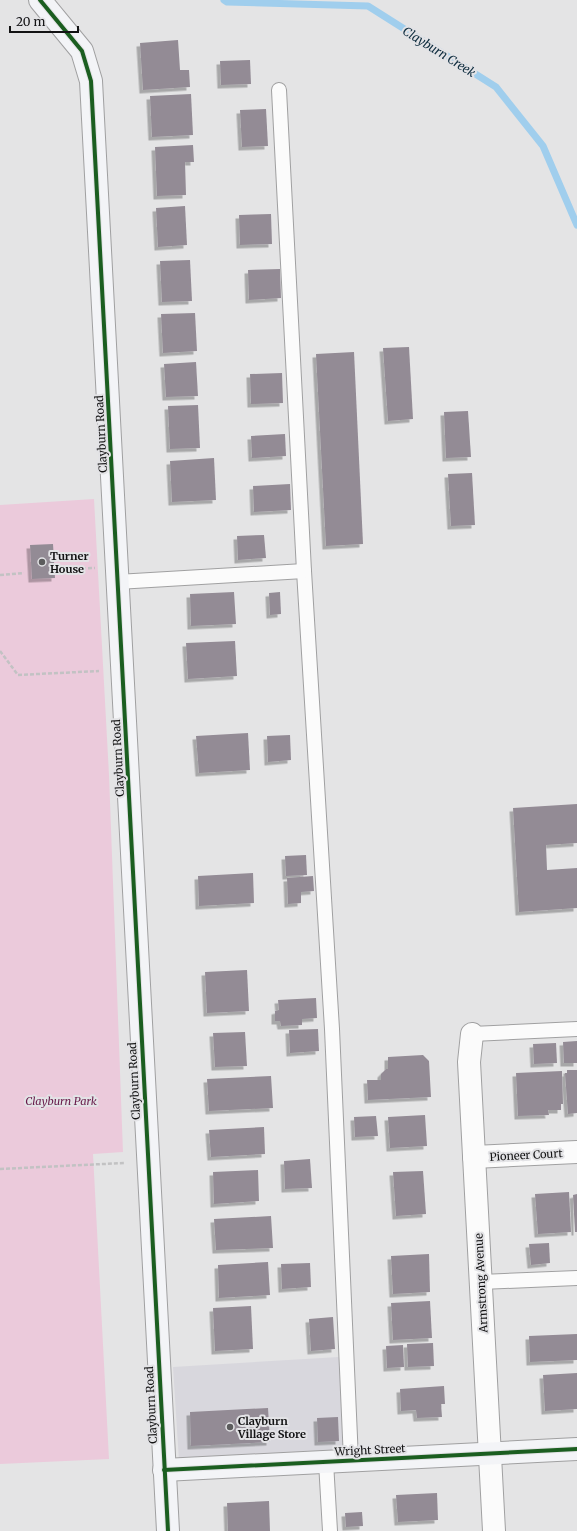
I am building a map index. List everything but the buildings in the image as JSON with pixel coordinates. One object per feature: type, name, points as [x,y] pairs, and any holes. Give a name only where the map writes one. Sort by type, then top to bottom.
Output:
[{"type":"street","name":"Clayburn Road","points":[[40,0],[82,51],[91,81],[168,1531]]},
{"type":"street","name":"Armstrong Avenue","points":[[472,1034],[468,1062],[494,1531]]},
{"type":"street","name":"Pioneer Court","points":[[474,1157],[577,1152]]},
{"type":"street","name":"Wright Street","points":[[164,1470],[577,1449]]},
{"type":"lane","points":[[279,90],[304,572],[332,1030],[351,1460]]},
{"type":"lane","points":[[117,582],[304,572]]},
{"type":"lane","points":[[472,1034],[577,1029]]},
{"type":"lane","points":[[481,1282],[577,1278]]},
{"type":"lane","points":[[326,1462],[330,1531]]},
{"type":"path","points":[[0,575],[24,573]]},
{"type":"path","points":[[0,651],[18,675],[122,670]]},
{"type":"path","points":[[0,1169],[124,1163]]},
{"type":"shaded area","points":[[339,1357],[345,1451],[179,1461],[173,1367]]},
{"type":"green space","name":"Clayburn Park","points":[[94,499],[109,775],[123,1152],[93,1154],[109,1459],[0,1464],[0,505]]},
{"type":"waterway","name":"Clayburn Creek","points":[[224,0],[227,2],[368,6],[496,87],[543,146],[577,225]]},
{"type":"cycle path","points":[[40,0],[82,51],[91,81],[168,1531]]},
{"type":"cycle path","points":[[164,1470],[577,1449]]},
{"type":"place","name":"Turner House","points":[[42,562]]},
{"type":"place","name":"Clayburn Village Store","points":[[230,1427]]}]
